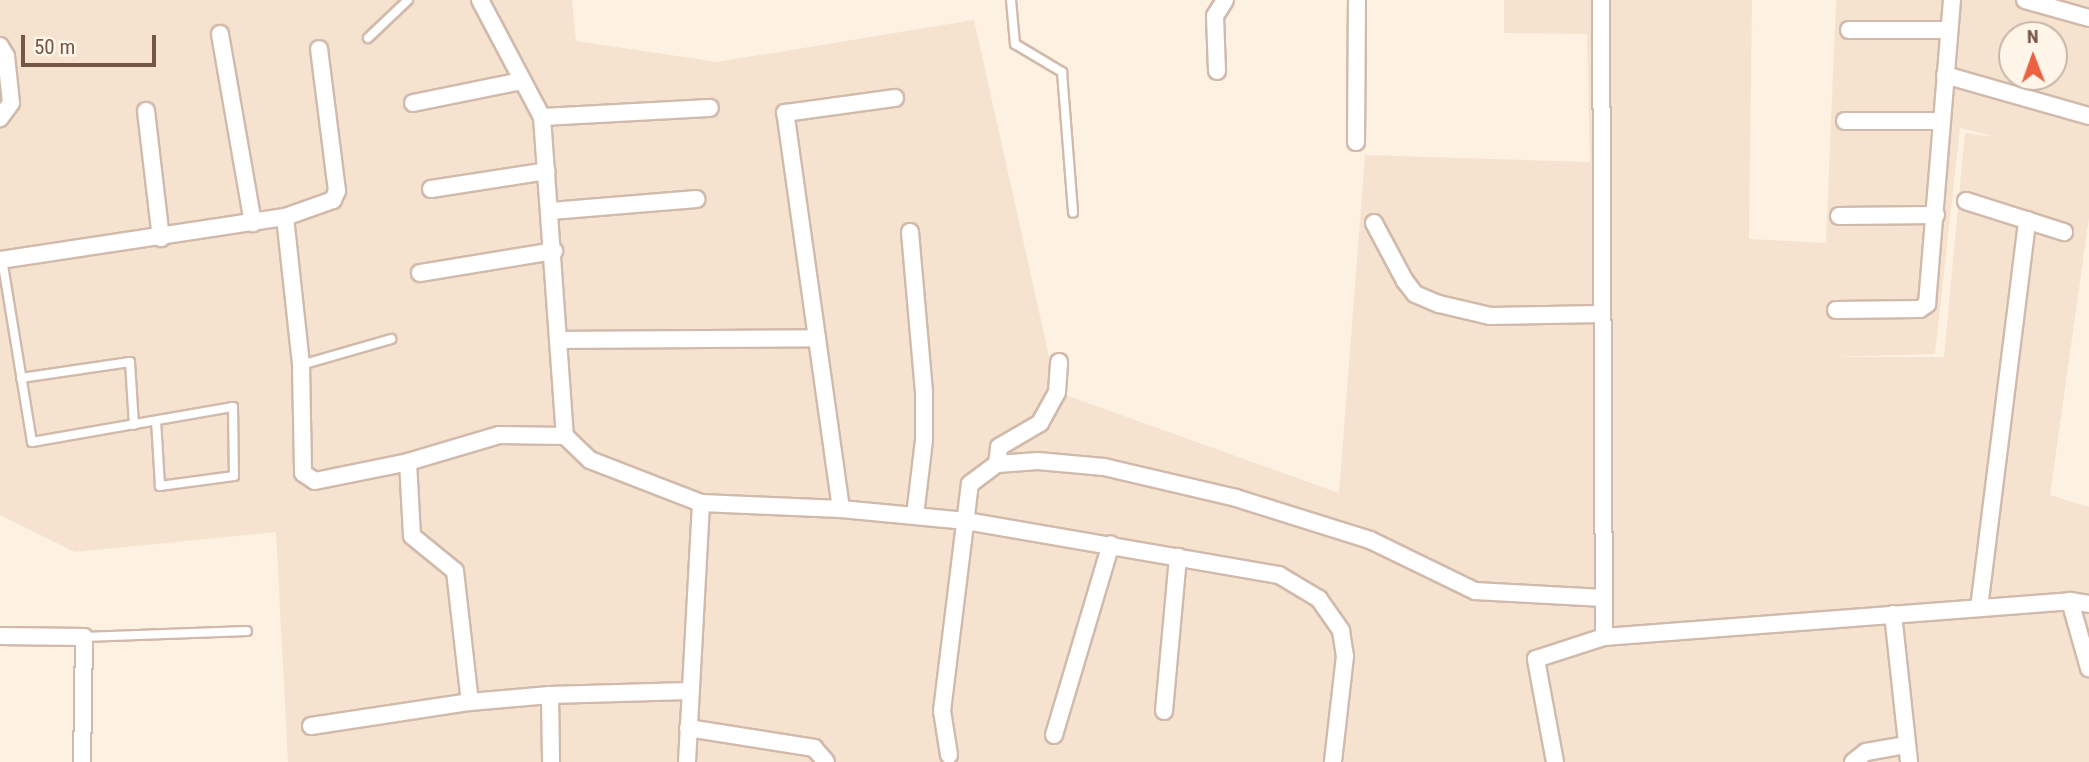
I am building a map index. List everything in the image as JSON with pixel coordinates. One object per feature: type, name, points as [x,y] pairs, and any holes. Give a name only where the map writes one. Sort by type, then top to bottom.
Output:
[{"type":"street","points":[[480,0],[542,117],[554,251],[565,436],[590,460],[701,503],[841,509],[966,521],[1279,575],[1319,599],[1341,631],[1345,656],[1333,762]]},
{"type":"street","points":[[1217,71],[1215,16],[1225,0]]},
{"type":"street","points":[[1356,142],[1357,0]]},
{"type":"street","points":[[1601,0],[1604,637]]},
{"type":"street","points":[[1836,310],[1920,309],[1927,304],[1952,0]]},
{"type":"street","points":[[2025,0],[2089,18]]},
{"type":"street","points":[[1849,30],[1949,30]]},
{"type":"street","points":[[220,34],[253,223]]},
{"type":"street","points":[[0,46],[6,56],[11,103],[0,118]]},
{"type":"street","points":[[1,259],[253,223],[285,217],[333,200],[337,191],[319,49]]},
{"type":"street","points":[[1945,75],[2089,116]]},
{"type":"street","points":[[413,103],[521,81]]},
{"type":"street","points":[[841,509],[785,113],[895,98]]},
{"type":"street","points":[[542,117],[710,108]]},
{"type":"street","points":[[146,111],[160,238]]},
{"type":"street","points":[[1845,121],[1941,121]]},
{"type":"street","points":[[431,190],[547,170]]},
{"type":"street","points":[[551,211],[697,199]]},
{"type":"street","points":[[1966,201],[2064,232]]},
{"type":"street","points":[[1839,216],[1936,215]]},
{"type":"street","points":[[285,217],[301,365],[303,473],[315,481],[408,462],[499,435],[565,436]]},
{"type":"street","points":[[1979,608],[2027,220]]},
{"type":"street","points":[[1374,223],[1405,281],[1415,294],[1439,304],[1490,316],[1602,314]]},
{"type":"street","points":[[910,232],[924,393],[925,440],[915,515]]},
{"type":"street","points":[[420,273],[554,251]]},
{"type":"street","points":[[559,340],[817,338]]},
{"type":"street","points":[[997,464],[999,447],[1040,423],[1057,392],[1059,362]]},
{"type":"street","points":[[949,755],[942,711],[970,484],[997,464],[1038,461],[1104,467],[1236,498],[1370,540],[1475,591],[1604,598]]},
{"type":"street","points":[[408,462],[412,536],[455,571],[470,702]]},
{"type":"street","points":[[687,762],[688,691],[701,503]]},
{"type":"street","points":[[1055,735],[1111,544]]},
{"type":"street","points":[[1164,711],[1178,557]]},
{"type":"street","points":[[2070,601],[2089,668]]},
{"type":"street","points":[[1555,762],[1536,659],[1604,637],[2070,601],[2089,604]]},
{"type":"street","points":[[1893,614],[1909,762]]},
{"type":"street","points":[[0,636],[84,637],[82,762]]},
{"type":"street","points":[[311,726],[470,702],[550,695],[688,691]]},
{"type":"street","points":[[550,695],[551,762]]},
{"type":"street","points":[[688,728],[814,748],[826,762]]},
{"type":"street","points":[[1853,762],[1866,752],[1906,745]]},
{"type":"lane","points":[[368,38],[408,0]]},
{"type":"lane","points":[[1011,0],[1015,44],[1062,72],[1073,213]]},
{"type":"lane","points":[[1,259],[32,442],[233,407],[234,476],[160,486],[156,421]]},
{"type":"lane","points":[[301,365],[391,339]]},
{"type":"lane","points":[[22,378],[130,362],[134,425]]},
{"type":"lane","points":[[84,637],[247,631]]},
{"type":"shaded area","points":[[0,0],[572,0],[576,41],[717,62],[974,20],[1057,392],[1339,493],[1365,155],[1590,162],[1587,34],[1504,33],[1504,0],[1752,0],[1749,239],[1826,243],[1836,0],[2089,0],[2089,218],[2050,495],[2089,507],[2089,762],[288,762],[276,532],[75,552],[0,515]],"holes":[[[1960,128],[1997,137],[1965,133],[1944,357],[1830,357],[1935,354]]]}]
